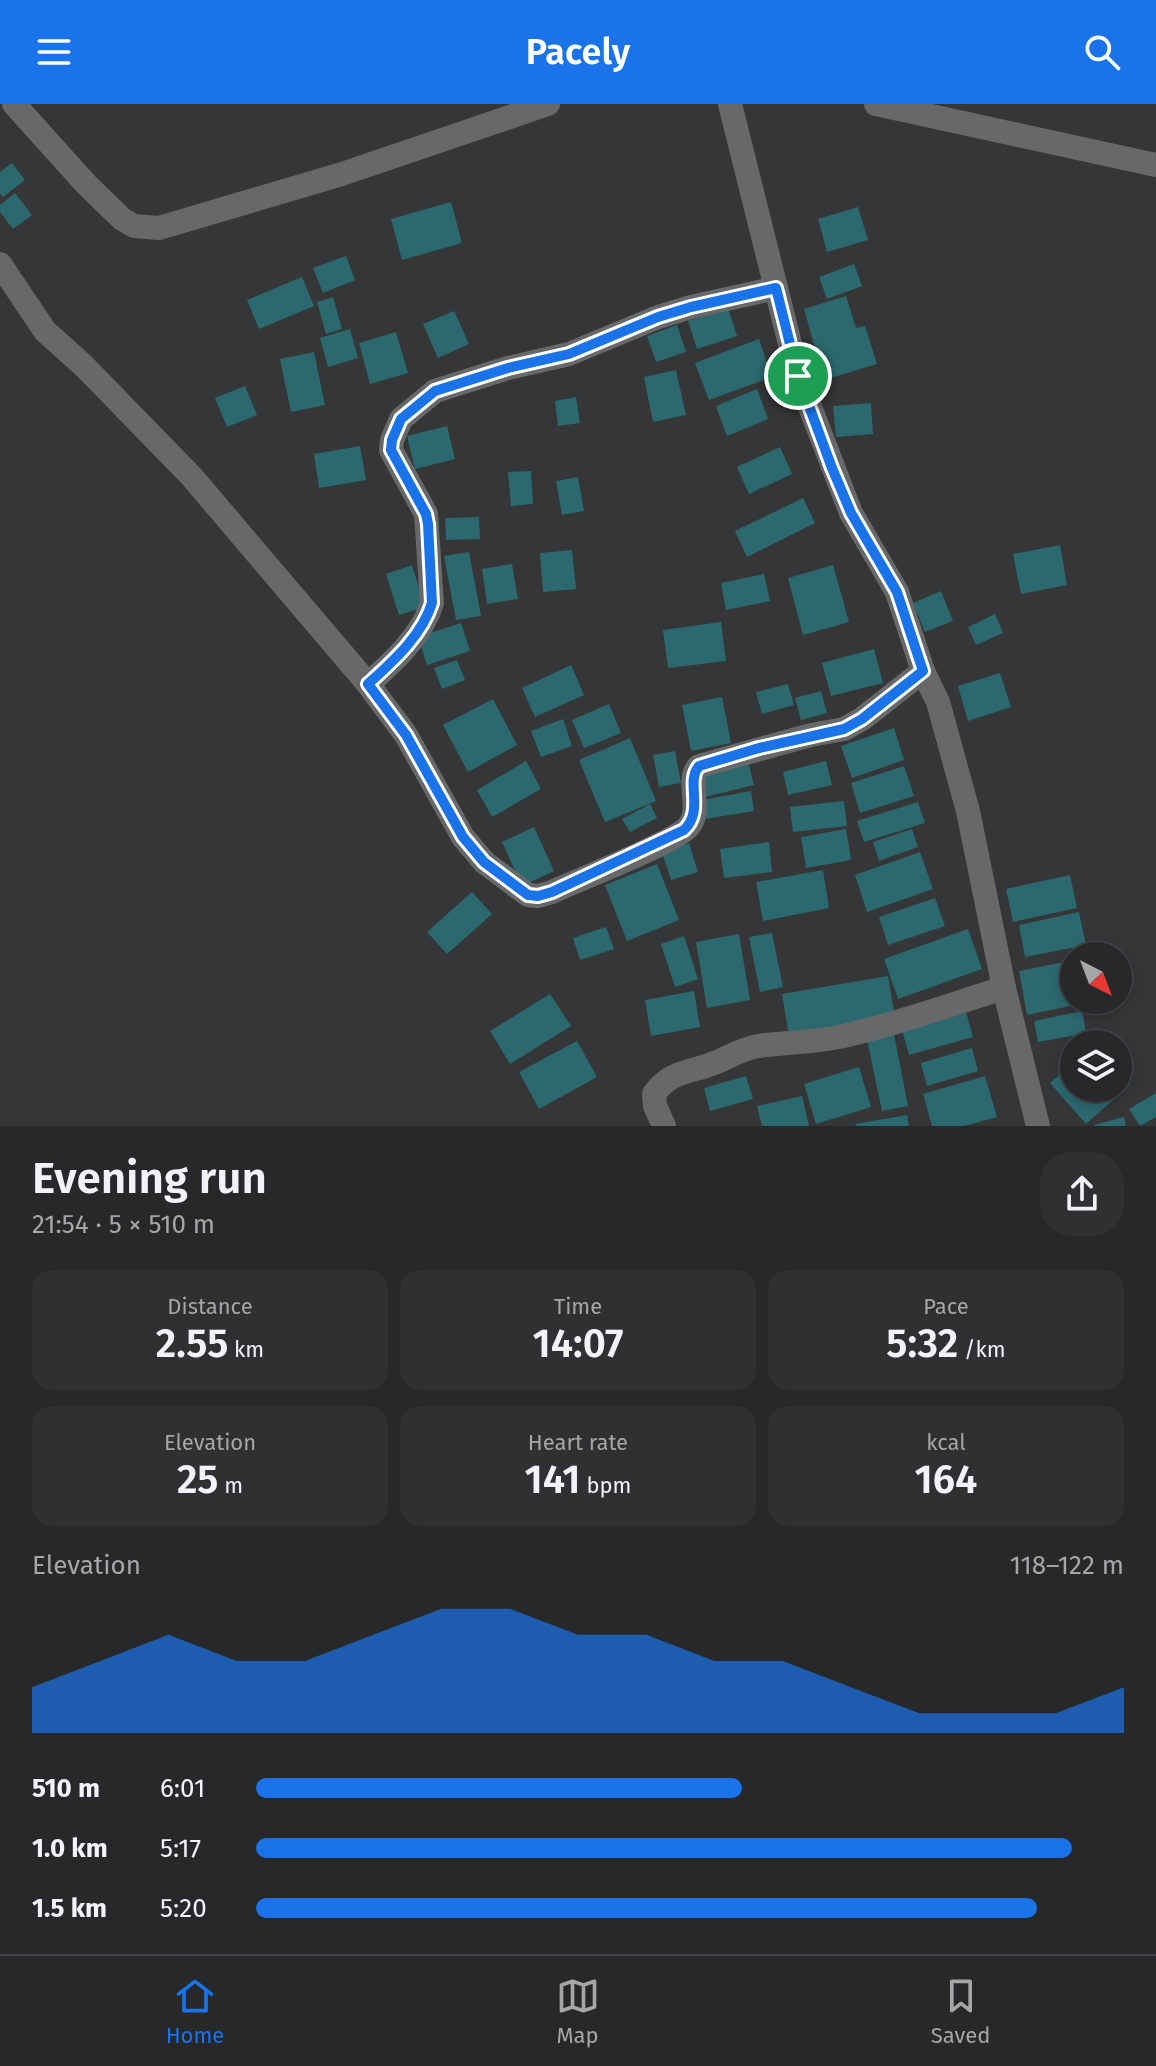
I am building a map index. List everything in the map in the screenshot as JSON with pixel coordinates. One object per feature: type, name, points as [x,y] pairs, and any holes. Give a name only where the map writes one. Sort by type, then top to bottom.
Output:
[{"type":"street","points":[[14,104],[122,219],[148,229],[178,223],[342,174],[548,104]]},
{"type":"street","points":[[730,104],[798,376],[851,513],[897,592],[923,671],[938,702],[968,811],[1004,988],[1038,1126]]},
{"type":"street","points":[[876,104],[1156,165]]},
{"type":"street","points":[[0,264],[45,331],[84,366],[192,477],[368,684],[406,735],[463,837],[495,872],[528,895],[538,896],[644,851],[684,830],[694,817],[694,772],[699,766],[759,748],[844,729],[862,719],[923,671]]},
{"type":"street","points":[[368,684],[399,656],[428,615],[432,603],[426,514],[391,450],[401,419],[428,396],[449,386],[569,354],[658,317],[691,307],[776,288]]},
{"type":"street","points":[[664,1126],[655,1106],[654,1094],[669,1077],[680,1072],[709,1066],[758,1046],[855,1034],[1004,988]]},
{"type":"building","points":[[12,163],[25,180],[3,197],[0,194],[0,172]]},
{"type":"building","points":[[15,193],[32,215],[13,229],[0,212],[0,205]]},
{"type":"building","points":[[451,202],[462,243],[402,260],[391,219]]},
{"type":"building","points":[[858,207],[868,240],[827,252],[818,219]]},
{"type":"building","points":[[346,256],[355,280],[323,293],[313,268]]},
{"type":"building","points":[[854,264],[862,286],[827,299],[819,277]]},
{"type":"building","points":[[302,277],[314,306],[259,329],[247,300]]},
{"type":"building","points":[[846,296],[856,328],[865,326],[877,364],[824,380],[804,309]]},
{"type":"building","points":[[333,297],[342,329],[326,334],[317,302]]},
{"type":"building","points":[[728,308],[737,336],[697,349],[688,321]]},
{"type":"building","points":[[454,311],[469,344],[438,358],[423,324]]},
{"type":"building","points":[[677,325],[686,352],[656,362],[647,336]]},
{"type":"building","points":[[350,329],[358,358],[328,367],[320,338]]},
{"type":"building","points":[[396,332],[408,373],[370,384],[359,343]]},
{"type":"building","points":[[759,339],[772,377],[709,400],[695,363]]},
{"type":"building","points":[[314,352],[325,405],[291,412],[280,359]]},
{"type":"building","points":[[676,370],[686,415],[653,422],[644,377]]},
{"type":"building","points":[[245,386],[257,415],[227,427],[215,398]]},
{"type":"building","points":[[757,389],[768,419],[727,436],[716,406]]},
{"type":"building","points":[[576,397],[580,423],[558,426],[555,401]]},
{"type":"building","points":[[871,403],[873,434],[836,437],[833,406]]},
{"type":"building","points":[[447,426],[455,459],[415,469],[407,436]]},
{"type":"building","points":[[360,446],[366,480],[319,488],[314,454]]},
{"type":"building","points":[[780,447],[792,474],[749,494],[737,467]]},
{"type":"building","points":[[531,471],[533,504],[511,506],[508,472]]},
{"type":"building","points":[[578,477],[584,511],[562,515],[556,481]]},
{"type":"building","points":[[803,498],[815,523],[747,557],[735,531]]},
{"type":"building","points":[[479,517],[480,539],[446,540],[445,518]]},
{"type":"building","points":[[1060,545],[1067,585],[1021,594],[1013,554]]},
{"type":"building","points":[[572,550],[576,589],[543,592],[540,553]]},
{"type":"building","points":[[469,552],[481,616],[456,620],[444,556]]},
{"type":"building","points":[[512,564],[518,599],[487,604],[482,569]]},
{"type":"building","points":[[412,565],[425,607],[399,615],[386,574]]},
{"type":"building","points":[[833,565],[849,622],[803,635],[788,578]]},
{"type":"building","points":[[764,574],[770,601],[726,610],[721,583]]},
{"type":"building","points":[[941,591],[953,621],[925,632],[913,603]]},
{"type":"building","points":[[995,614],[1003,633],[976,645],[968,627]]},
{"type":"building","points":[[721,622],[726,661],[668,668],[663,630]]},
{"type":"building","points":[[461,623],[470,651],[427,665],[418,637]]},
{"type":"building","points":[[874,649],[883,683],[831,696],[822,663]]},
{"type":"building","points":[[457,660],[465,680],[442,689],[434,668]]},
{"type":"building","points":[[571,665],[584,695],[535,717],[522,688]]},
{"type":"building","points":[[1000,673],[1011,707],[968,721],[958,686]]},
{"type":"building","points":[[788,684],[794,705],[762,714],[756,692]]},
{"type":"building","points":[[821,691],[827,713],[801,720],[795,698]]},
{"type":"building","points":[[722,697],[731,743],[691,751],[682,705]]},
{"type":"building","points":[[493,699],[517,745],[468,772],[443,725]]},
{"type":"building","points":[[609,704],[621,733],[584,748],[572,720]]},
{"type":"building","points":[[563,719],[572,746],[541,757],[531,731]]},
{"type":"building","points":[[894,728],[904,760],[852,778],[841,746]]},
{"type":"building","points":[[630,738],[656,801],[605,822],[579,760]]},
{"type":"building","points":[[675,751],[681,783],[659,787],[653,755]]},
{"type":"building","points":[[747,757],[754,785],[705,797],[698,770]]},
{"type":"building","points":[[526,761],[541,789],[492,817],[477,790]]},
{"type":"building","points":[[826,761],[832,785],[788,795],[783,772]]},
{"type":"building","points":[[904,766],[914,796],[860,813],[851,783]]},
{"type":"building","points":[[751,791],[754,811],[705,819],[702,800]]},
{"type":"building","points":[[844,801],[847,826],[793,832],[790,807]]},
{"type":"building","points":[[918,802],[925,823],[864,842],[857,821]]},
{"type":"building","points":[[650,804],[657,818],[630,832],[622,819]]},
{"type":"building","points":[[534,827],[554,871],[522,886],[502,842]]},
{"type":"building","points":[[846,829],[851,860],[806,868],[801,837]]},
{"type":"building","points":[[912,829],[918,847],[879,861],[873,842]]},
{"type":"building","points":[[769,842],[772,872],[724,878],[720,849]]},
{"type":"building","points":[[689,843],[698,872],[671,880],[662,852]]},
{"type":"building","points":[[920,852],[933,889],[867,912],[855,875]]},
{"type":"building","points":[[657,864],[679,920],[627,941],[605,885]]},
{"type":"building","points":[[823,870],[829,908],[763,921],[756,882]]},
{"type":"building","points":[[1070,875],[1077,908],[1013,922],[1006,889]]},
{"type":"building","points":[[472,892],[492,914],[447,954],[427,932]]},
{"type":"building","points":[[935,898],[945,926],[888,945],[879,917]]},
{"type":"building","points":[[1079,912],[1085,942],[1060,942],[1060,950],[1025,957],[1019,925]]},
{"type":"building","points":[[606,927],[614,949],[580,960],[573,938]]},
{"type":"building","points":[[968,929],[982,969],[898,999],[884,959]]},
{"type":"building","points":[[772,933],[783,987],[760,992],[749,937]]},
{"type":"building","points":[[739,934],[750,1000],[707,1008],[696,942]]},
{"type":"building","points":[[684,936],[698,979],[675,987],[661,944]]},
{"type":"building","points":[[1060,963],[1060,1008],[1027,1015],[1019,971]]},
{"type":"building","points":[[888,976],[895,1018],[789,1036],[782,994]]},
{"type":"building","points":[[694,991],[700,1027],[651,1036],[645,1000]]},
{"type":"building","points":[[550,994],[571,1026],[510,1064],[490,1031]]},
{"type":"building","points":[[966,1012],[973,1037],[909,1055],[902,1030]]},
{"type":"building","points":[[1083,1014],[1085,1030],[1060,1030],[1060,1038],[1038,1042],[1034,1021]]},
{"type":"building","points":[[893,1029],[908,1106],[882,1111],[866,1035]]},
{"type":"building","points":[[577,1041],[597,1077],[539,1109],[519,1072]]},
{"type":"building","points":[[972,1048],[978,1071],[927,1086],[921,1063]]},
{"type":"building","points":[[859,1067],[871,1107],[816,1124],[804,1084]]},
{"type":"building","points":[[1060,1074],[1060,1094],[1050,1083]]},
{"type":"building","points":[[746,1076],[753,1099],[710,1111],[704,1088]]},
{"type":"building","points":[[985,1076],[997,1117],[964,1126],[932,1126],[923,1094]]},
{"type":"building","points":[[1156,1093],[1156,1117],[1140,1126],[1129,1109]]},
{"type":"building","points":[[802,1096],[809,1126],[762,1126],[757,1106]]},
{"type":"building","points":[[1067,1102],[1111,1102],[1086,1124]]},
{"type":"building","points":[[907,1115],[909,1126],[855,1124]]},
{"type":"building","points":[[1124,1117],[1126,1126],[1094,1126],[1094,1125]]},
{"type":"route","points":[[776,288],[798,376],[851,513],[897,592],[916,641],[923,671],[862,719],[844,729],[759,748],[699,766],[694,772],[694,817],[684,830],[552,892],[528,895],[495,872],[463,837],[406,735],[368,684],[399,656],[428,615],[432,603],[426,514],[391,450],[396,428],[401,419],[435,391],[508,368],[569,354],[658,317],[691,307],[776,288]]}]
